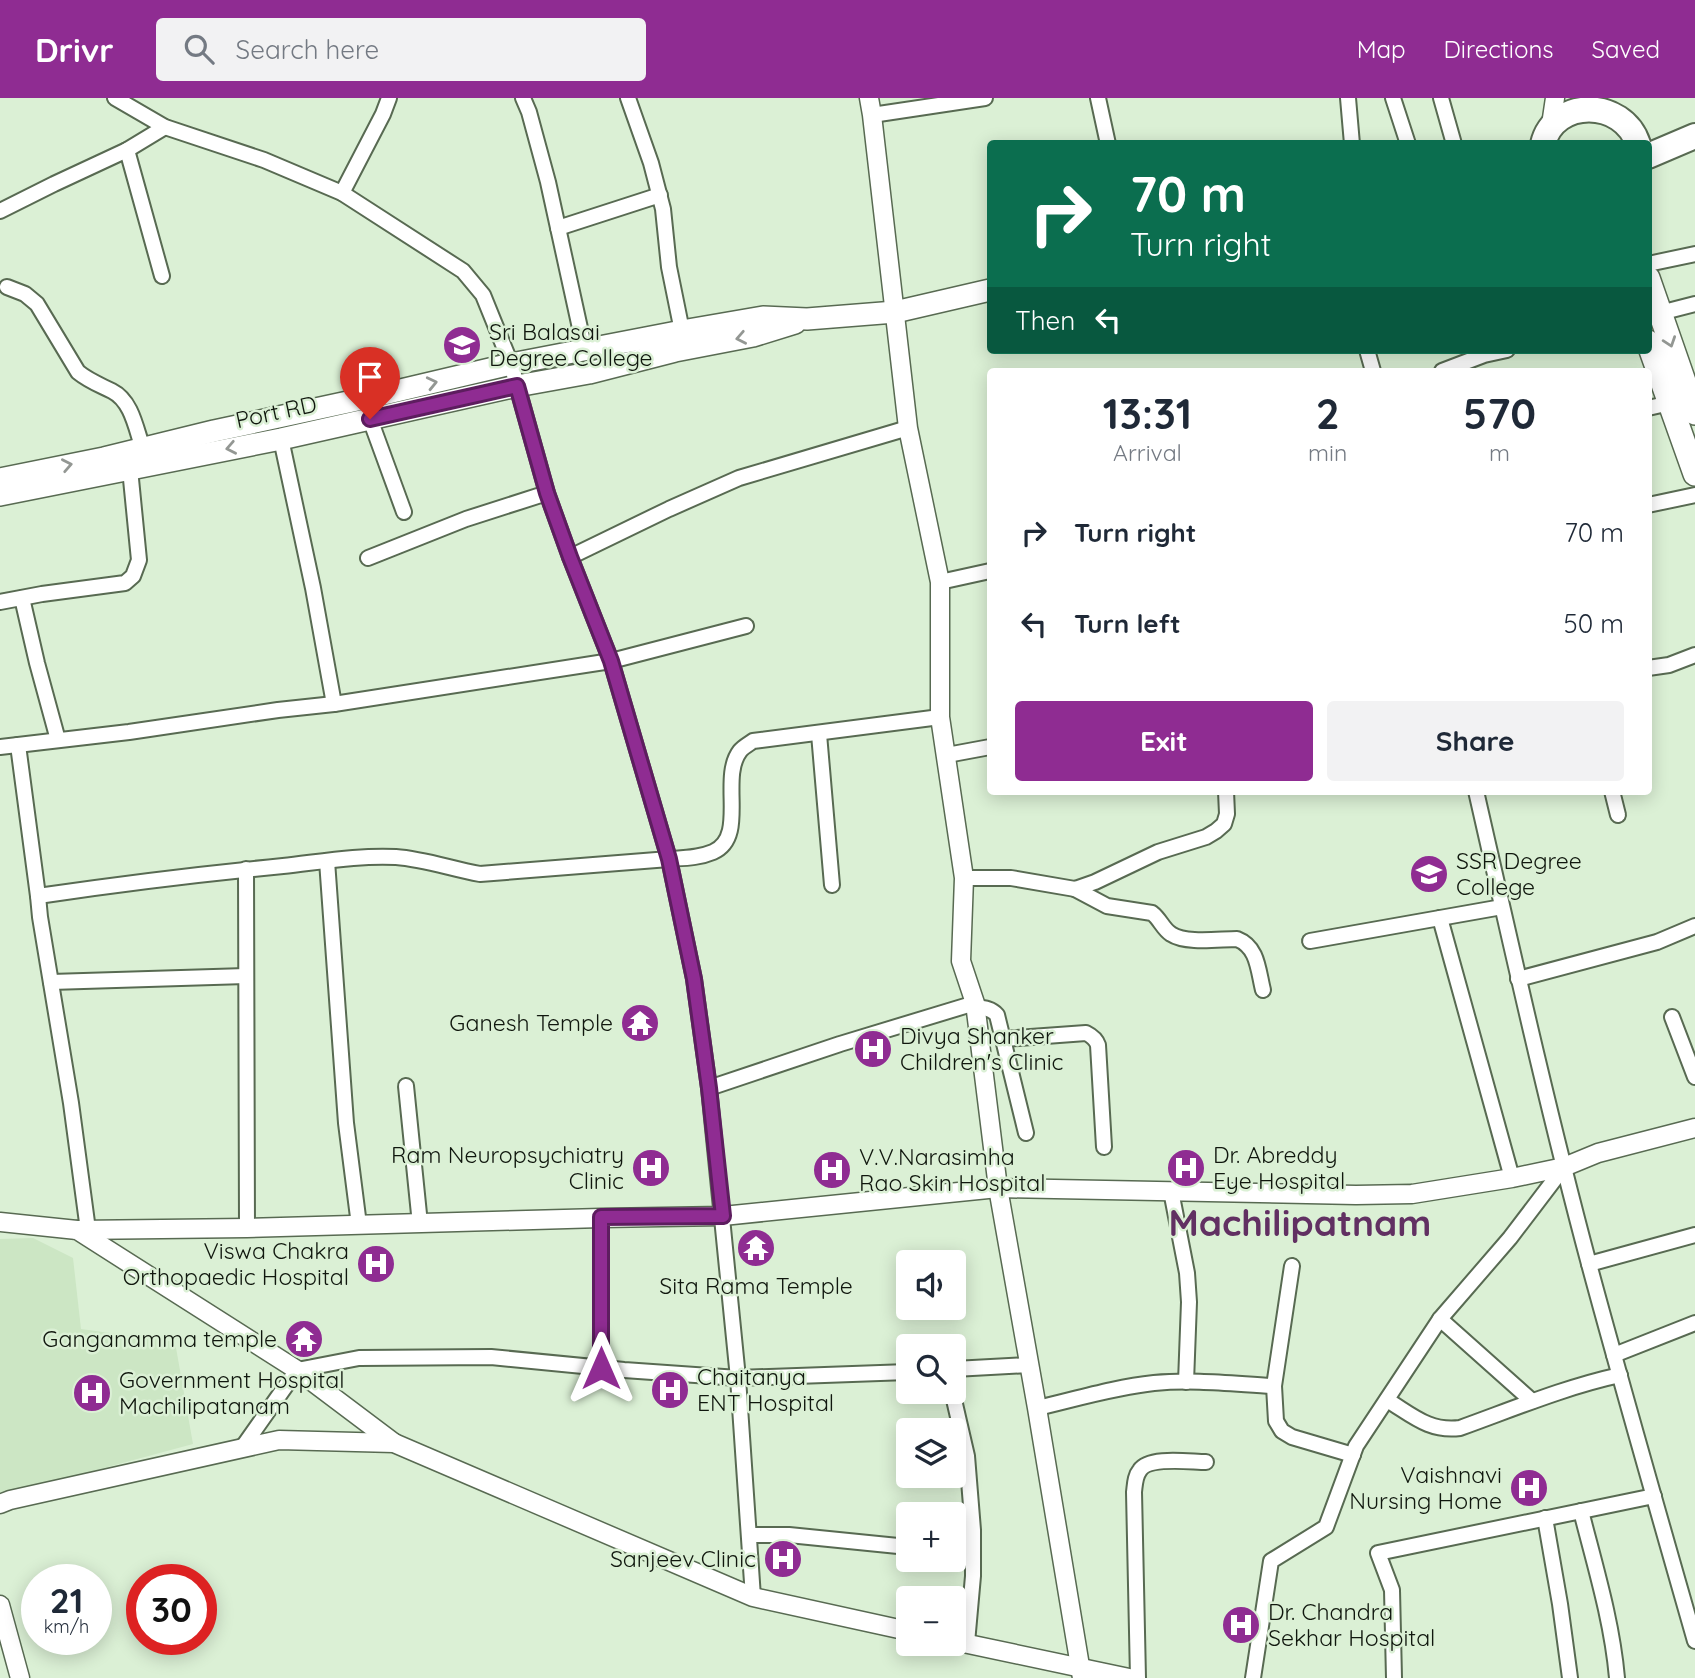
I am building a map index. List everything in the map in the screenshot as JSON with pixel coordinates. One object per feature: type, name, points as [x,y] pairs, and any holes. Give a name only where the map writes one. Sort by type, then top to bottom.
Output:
[{"type":"highway","points":[[1544,138],[1561,114],[1574,107],[1596,102],[1628,120],[1637,138],[1687,139]]},
{"type":"highway","points":[[1652,154],[1687,139]]},
{"type":"main road","points":[[1652,290],[1660,313],[1695,474]]},
{"type":"main road","points":[[0,479],[104,458],[512,364],[682,331],[764,317],[807,319],[895,312],[987,291]]},
{"type":"main road","name":"Port RD","points":[[0,495],[281,439],[517,386],[589,373],[675,351],[753,336],[807,319]]},
{"type":"main road","points":[[1652,350],[1680,403]]},
{"type":"street","points":[[115,98],[165,127],[264,160],[342,193],[463,271],[483,295],[512,364],[547,493],[611,661],[669,859],[694,979],[723,1216],[738,1378],[753,1597]]},
{"type":"street","points":[[342,193],[389,98]]},
{"type":"street","points":[[523,98],[548,182],[586,351]]},
{"type":"street","points":[[628,98],[660,195],[669,267],[682,331]]},
{"type":"street","points":[[985,98],[871,106],[908,428],[940,582],[940,717],[964,878],[961,961],[975,1005],[998,1188],[1081,1673]]},
{"type":"street","points":[[1098,98],[1107,140]]},
{"type":"street","points":[[1348,98],[1352,140]]},
{"type":"street","points":[[1393,98],[1407,140]]},
{"type":"street","points":[[1441,98],[1453,140]]},
{"type":"street","points":[[1544,138],[1555,98]]},
{"type":"street","points":[[0,211],[127,150],[165,127]]},
{"type":"street","points":[[127,150],[162,276]]},
{"type":"street","points":[[558,228],[660,195]]},
{"type":"street","points":[[1652,263],[1695,254]]},
{"type":"street","points":[[7,287],[25,294],[37,304],[78,372],[88,380],[114,391],[126,402],[143,449]]},
{"type":"street","points":[[1660,313],[1695,304]]},
{"type":"street","points":[[1449,368],[1481,354]]},
{"type":"street","points":[[370,419],[404,512]]},
{"type":"street","points":[[570,557],[739,478],[908,428]]},
{"type":"street","points":[[281,439],[313,588],[334,704]]},
{"type":"street","points":[[0,602],[125,583],[133,576],[139,560],[130,469]]},
{"type":"street","points":[[368,558],[466,519],[547,493]]},
{"type":"street","points":[[1652,504],[1695,495]]},
{"type":"street","points":[[940,582],[987,572]]},
{"type":"street","points":[[22,598],[58,740]]},
{"type":"street","points":[[0,747],[334,704],[611,661],[746,626]]},
{"type":"street","points":[[1652,667],[1669,665],[1695,655]]},
{"type":"street","points":[[38,896],[246,869],[392,857],[416,859],[480,874],[701,856],[715,852],[724,845],[730,833],[733,766],[740,751],[752,741],[940,717]]},
{"type":"street","points":[[819,734],[832,885]]},
{"type":"street","points":[[18,745],[40,917],[71,1102],[83,1230]]},
{"type":"street","points":[[947,755],[987,748]]},
{"type":"street","points":[[1075,889],[1095,883],[1158,852],[1206,837],[1216,831],[1224,824],[1227,814],[1226,795]]},
{"type":"street","points":[[1477,795],[1518,979],[1589,1264],[1695,1640]]},
{"type":"street","points":[[1613,795],[1618,815]]},
{"type":"street","points":[[327,861],[346,1123],[359,1225]]},
{"type":"street","points":[[246,869],[247,1228]]},
{"type":"street","points":[[964,878],[1011,878],[1075,889],[1107,906],[1152,913],[1167,931],[1182,939],[1237,939],[1250,946],[1255,954],[1264,990]]},
{"type":"street","points":[[1310,942],[1502,907]]},
{"type":"street","points":[[1440,918],[1512,1178]]},
{"type":"street","points":[[1518,979],[1657,942],[1695,926]]},
{"type":"street","points":[[51,982],[246,975]]},
{"type":"street","points":[[709,1088],[840,1044],[975,1005],[997,1015],[1026,1133]]},
{"type":"street","points":[[1672,1017],[1695,1077]]},
{"type":"street","points":[[1004,1039],[1086,1033],[1096,1040],[1104,1147]]},
{"type":"street","points":[[406,1086],[420,1224]]},
{"type":"street","points":[[0,1222],[83,1230],[723,1216],[998,1188],[1412,1194],[1564,1167],[1598,1153],[1695,1128]]},
{"type":"street","points":[[1254,1678],[1271,1561],[1326,1527],[1356,1446],[1440,1320],[1510,1238],[1564,1167]]},
{"type":"street","points":[[1171,1191],[1187,1273],[1189,1302],[1186,1382]]},
{"type":"street","points":[[601,1217],[601,1368]]},
{"type":"street","points":[[83,1230],[297,1370],[394,1443],[753,1597],[896,1628]]},
{"type":"street","points":[[1589,1264],[1695,1235]]},
{"type":"street","points":[[1292,1266],[1274,1385],[1276,1420],[1282,1432],[1292,1437],[1353,1455]]},
{"type":"street","points":[[1440,1320],[1532,1401]]},
{"type":"street","points":[[1614,1355],[1695,1323]]},
{"type":"street","points":[[242,1448],[297,1370],[359,1358],[491,1357],[738,1378],[896,1371]]},
{"type":"street","points":[[966,1368],[1028,1365]]},
{"type":"street","points":[[1387,1400],[1434,1428],[1460,1429],[1532,1401],[1620,1375]]},
{"type":"street","points":[[1037,1408],[1153,1383],[1274,1385]]},
{"type":"street","points":[[955,1404],[967,1456],[974,1530],[973,1576],[966,1612]]},
{"type":"street","points":[[0,1504],[279,1440],[394,1443]]},
{"type":"street","points":[[1138,1678],[1134,1492],[1136,1478],[1141,1467],[1151,1461],[1206,1462]]},
{"type":"street","points":[[1394,1678],[1392,1590],[1378,1553],[1654,1496]]},
{"type":"street","points":[[1581,1511],[1612,1638],[1617,1678]]},
{"type":"street","points":[[1545,1518],[1570,1678]]},
{"type":"street","points":[[749,1535],[789,1535],[896,1546]]},
{"type":"street","points":[[966,1553],[973,1554]]},
{"type":"street","points":[[0,1605],[20,1678]]},
{"type":"street","points":[[966,1644],[1081,1673],[1129,1678]]},
{"type":"shaded area","name":"Government Hospital Machilipatanam","points":[[33,1238],[73,1258],[81,1329],[175,1342],[193,1444],[0,1496],[0,1239]]},
{"type":"place","name":"Sri Balasai Degree College","points":[[462,345]]},
{"type":"place","name":"SSR Degree College","points":[[1429,874]]},
{"type":"place","name":"Ganesh Temple","points":[[640,1023]]},
{"type":"place","name":"Divya Shanker Children's Clinic","points":[[873,1049]]},
{"type":"place","name":"Ram Neuropsychiatry Clinic","points":[[651,1168]]},
{"type":"place","name":"Dr. Abreddy Eye Hospital","points":[[1186,1168]]},
{"type":"place","name":"V.V.Narasimha Rao Skin Hospital","points":[[832,1170]]},
{"type":"place","name":"Sita Rama Temple","points":[[756,1248]]},
{"type":"place","name":"Viswa Chakra Orthopaedic Hospital","points":[[376,1264]]},
{"type":"place","name":"Ganganamma temple","points":[[304,1339]]},
{"type":"place","name":"Chaitanya ENT Hospital","points":[[670,1390]]},
{"type":"place","name":"Government Hospital Machilipatanam","points":[[92,1393]]},
{"type":"place","name":"Vaishnavi Nursing Home","points":[[1529,1488]]},
{"type":"place","name":"Sanjeev Clinic","points":[[783,1559]]},
{"type":"place","name":"Dr. Chandra Sekhar Hospital","points":[[1241,1625]]},
{"type":"district","name":"Machilipatnam","points":[[1300,1223]]},
{"type":"route","points":[[370,419],[517,386],[547,493],[611,661],[669,859],[694,979],[723,1216],[601,1217],[601,1368]]}]
